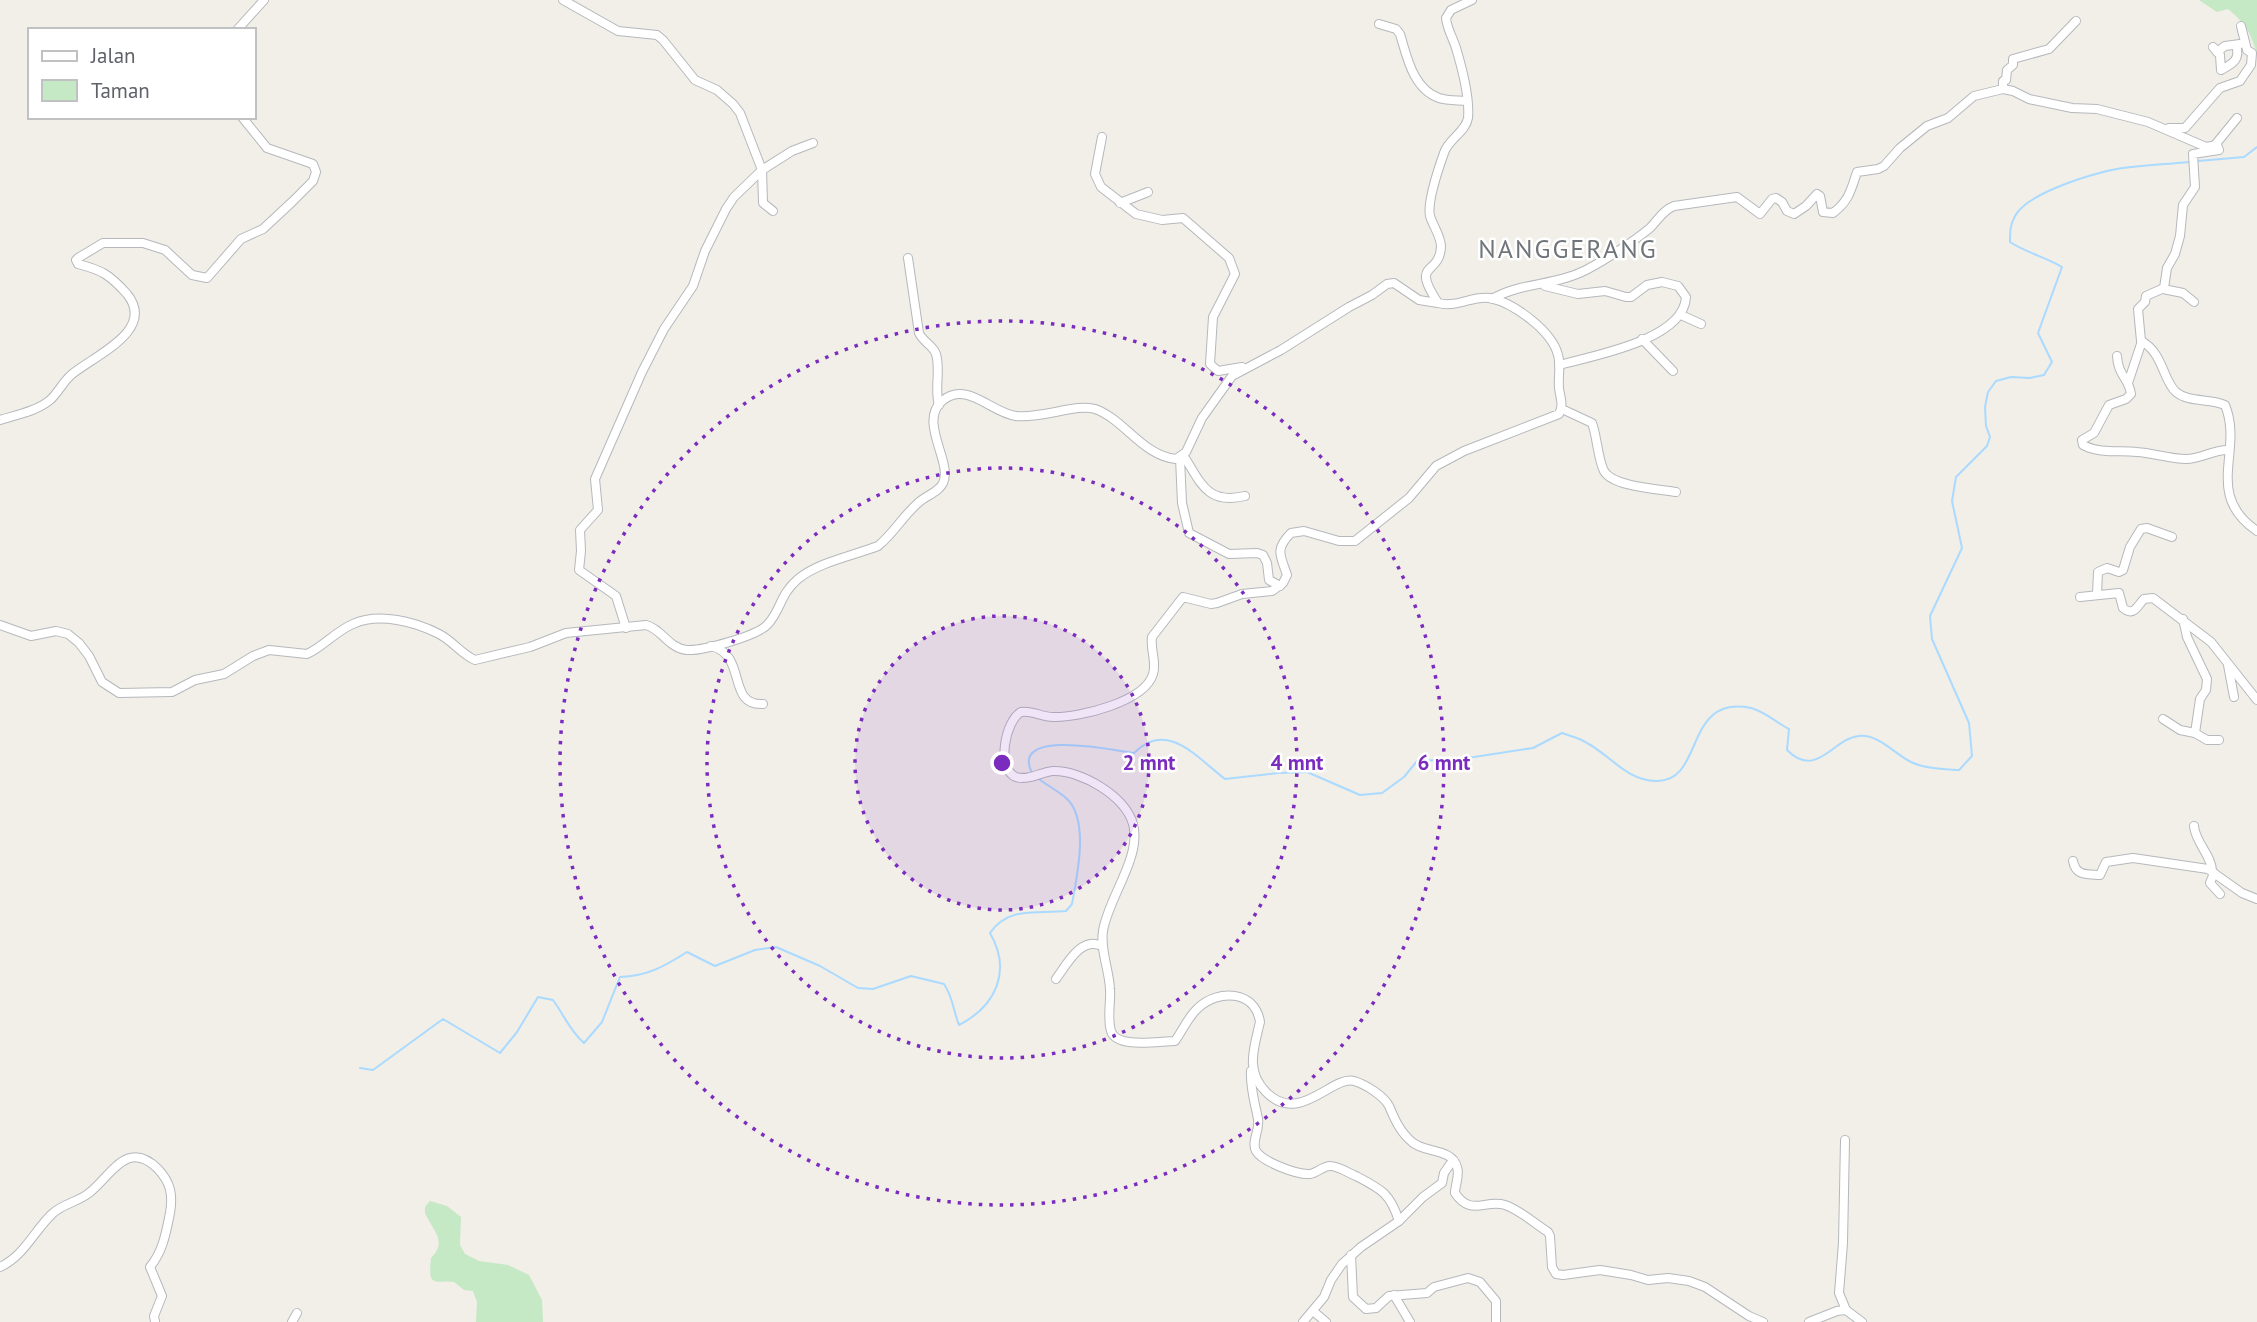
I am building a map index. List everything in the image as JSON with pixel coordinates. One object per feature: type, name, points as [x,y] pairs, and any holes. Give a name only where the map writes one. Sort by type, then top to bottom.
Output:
[{"type":"street","points":[[239,28],[264,0]]},
{"type":"street","points":[[563,0],[618,31],[657,35],[695,80],[718,90],[733,104],[740,113],[762,170],[763,203],[773,211]]},
{"type":"street","points":[[1438,303],[1424,279],[1441,249],[1430,208],[1446,148],[1467,124],[1467,101],[1457,50],[1446,18],[1451,10],[1472,0]]},
{"type":"street","points":[[2003,89],[2003,81],[2007,80],[2007,70],[2013,65],[2013,59],[2049,49],[2076,21]]},
{"type":"street","points":[[1379,24],[1396,29],[1400,34],[1414,75],[1423,88],[1439,98],[1467,101]]},
{"type":"street","points":[[2166,128],[2185,128],[2197,117],[2215,92],[2224,85],[2240,81],[2251,65],[2252,53],[2247,50],[2241,26]]},
{"type":"street","points":[[2236,46],[2238,57],[2233,64],[2221,70],[2221,60],[2215,49],[2246,42]]},
{"type":"street","points":[[2224,85],[2222,76],[2225,68]]},
{"type":"street","points":[[1492,299],[1516,288],[1570,278],[1588,269],[1643,234],[1667,209],[1674,206],[1737,197],[1760,214],[1770,201],[1776,198],[1787,211],[1794,214],[1817,194],[1820,196],[1823,212],[1833,213],[1843,205],[1850,194],[1857,172],[1880,169],[1927,125],[1948,118],[1973,96],[2003,89],[2029,99],[2072,108],[2097,109],[2166,128],[2206,146],[2215,145],[2237,118]]},
{"type":"street","points":[[0,420],[40,407],[50,400],[71,375],[114,345],[133,325],[136,317],[132,300],[108,275],[76,262],[84,254],[103,243],[143,243],[165,250],[192,275],[207,278],[241,239],[263,229],[310,185],[316,172],[313,164],[272,151],[262,144],[243,119]]},
{"type":"street","points":[[1102,137],[1096,180],[1120,203],[1136,214],[1151,219],[1183,218],[1229,258],[1235,274],[1213,317],[1210,365],[1218,372],[1252,365]]},
{"type":"street","points":[[626,628],[616,596],[579,569],[582,551],[580,530],[597,510],[595,479],[660,336],[693,286],[705,251],[726,209],[734,197],[762,170],[792,151],[813,143]]},
{"type":"street","points":[[2163,289],[2167,268],[2175,254],[2180,236],[2183,205],[2195,189],[2193,154],[2219,151],[2219,147],[2215,145]]},
{"type":"street","points":[[1120,203],[1148,192]]},
{"type":"street","points":[[908,258],[919,332],[936,355],[938,374],[935,391],[939,405]]},
{"type":"street","points":[[1280,586],[1269,580],[1267,564],[1260,553],[1229,554],[1189,533],[1182,503],[1181,456],[1224,384],[1232,376],[1281,350],[1391,282],[1419,300],[1453,305],[1477,298],[1492,299],[1512,306],[1538,327],[1553,344],[1560,359],[1558,383],[1562,409],[1559,414],[1464,451],[1436,466],[1409,498],[1355,541],[1339,541],[1304,531],[1290,533],[1279,552],[1287,575],[1280,586],[1272,591],[1242,594],[1211,604],[1183,597],[1152,637],[1155,667],[1151,680],[1121,702],[1061,717],[1027,711],[1016,714],[1007,729],[1006,763],[1011,773],[1015,776],[1060,771],[1100,785],[1119,802],[1133,824],[1135,835],[1131,854],[1107,914],[1102,946],[1110,987],[1110,1028],[1117,1040],[1125,1043],[1175,1041],[1201,1005],[1211,999],[1234,995],[1251,1003],[1259,1014],[1260,1022],[1252,1068],[1252,1092],[1259,1124],[1254,1145],[1258,1154],[1278,1166],[1302,1173],[1316,1172],[1330,1166],[1348,1172],[1386,1194],[1394,1204],[1399,1221]]},
{"type":"street","points":[[1542,285],[1578,294],[1605,291],[1631,297],[1655,283],[1671,283],[1684,292],[1686,297],[1681,315],[1661,332],[1559,365]]},
{"type":"street","points":[[2194,302],[2183,293],[2163,289],[2147,295],[2138,309],[2139,334],[2159,359],[2178,394],[2225,405],[2232,425],[2227,475],[2233,506],[2257,531]]},
{"type":"street","points":[[1681,315],[1701,324]]},
{"type":"street","points":[[1642,339],[1673,371]]},
{"type":"street","points":[[2129,383],[2142,341]]},
{"type":"street","points":[[2117,356],[2121,376],[2129,383],[2129,397],[2109,405],[2094,433],[2081,440],[2083,445],[2090,449],[2189,459],[2218,450],[2229,450]]},
{"type":"street","points":[[0,625],[31,636],[56,631],[68,634],[84,649],[107,686],[119,693],[136,694],[172,692],[195,680],[224,674],[253,656],[269,650],[307,654],[355,623],[368,620],[392,620],[426,629],[447,638],[461,652],[475,660],[530,647],[566,634],[650,626],[671,644],[685,650],[742,639],[761,631],[772,619],[786,591],[798,579],[886,540],[918,502],[941,487],[944,475],[934,426],[935,413],[939,405],[949,397],[976,397],[1002,413],[1025,417],[1087,407],[1105,414],[1133,437],[1161,454],[1172,459],[1181,456]]},
{"type":"street","points":[[1562,409],[1592,423],[1603,468],[1611,478],[1623,483],[1676,492]]},
{"type":"street","points":[[1181,456],[1209,493],[1229,499],[1245,496]]},
{"type":"street","points":[[2097,594],[2098,572],[2107,568],[2119,572],[2123,570],[2130,547],[2141,529],[2147,528],[2172,537]]},
{"type":"street","points":[[2080,597],[2119,593],[2123,608],[2131,612],[2135,611],[2144,599],[2150,597],[2211,642],[2257,700]]},
{"type":"street","points":[[2183,619],[2187,637],[2207,679],[2206,690],[2200,699],[2195,733]]},
{"type":"street","points":[[708,646],[725,652],[742,693],[751,702],[763,704]]},
{"type":"street","points":[[2227,662],[2234,697]]},
{"type":"street","points":[[2163,719],[2180,730],[2195,733],[2207,740],[2219,740]]},
{"type":"street","points":[[2194,826],[2195,835],[2212,864],[2210,885],[2220,894]]},
{"type":"street","points":[[2073,861],[2078,873],[2092,875],[2101,874],[2108,861],[2133,858],[2213,872],[2242,893],[2257,899]]},
{"type":"street","points":[[1056,979],[1080,948],[1095,943],[1102,946]]},
{"type":"street","points":[[1252,1068],[1257,1082],[1266,1093],[1286,1104],[1320,1096],[1349,1080],[1357,1082],[1388,1104],[1398,1126],[1414,1144],[1441,1152],[1453,1160],[1458,1170],[1455,1193],[1463,1202],[1476,1207],[1493,1204],[1506,1206],[1549,1233],[1552,1268],[1556,1274],[1600,1270],[1648,1280],[1668,1278],[1689,1281],[1705,1287],[1748,1316],[1763,1322]]},
{"type":"street","points":[[1845,1140],[1839,1293],[1846,1310],[1862,1322]]},
{"type":"street","points":[[0,1267],[14,1260],[54,1212],[90,1193],[120,1162],[130,1158],[146,1160],[167,1181],[172,1196],[166,1239],[156,1261],[150,1267],[162,1296],[154,1316],[155,1322]]},
{"type":"street","points":[[1303,1322],[1324,1297],[1336,1272],[1351,1255],[1399,1221],[1441,1183],[1453,1160]]},
{"type":"street","points":[[1351,1255],[1353,1297],[1370,1310],[1387,1297],[1427,1293],[1434,1287],[1470,1279],[1480,1282],[1496,1301],[1496,1322]]},
{"type":"street","points":[[1394,1296],[1410,1322]]},
{"type":"street","points":[[1809,1322],[1846,1310]]},
{"type":"street","points":[[1312,1311],[1326,1322]]},
{"type":"street","points":[[292,1322],[297,1312]]},
{"type":"green space","points":[[2199,0],[2257,0],[2257,54],[2247,28],[2234,14],[2228,9],[2217,12]]},
{"type":"green space","points":[[430,1201],[447,1206],[461,1217],[460,1245],[465,1254],[479,1261],[508,1265],[529,1275],[542,1300],[543,1322],[476,1322],[477,1302],[473,1291],[464,1290],[454,1282],[431,1278],[431,1258],[439,1241],[425,1213],[425,1207]]},
{"type":"waterway","points":[[2198,161],[2244,157],[2257,147]]},
{"type":"waterway","points":[[1032,773],[1029,759],[1036,750],[1050,746],[1088,746],[1134,753],[1146,743],[1158,740],[1181,745],[1225,779],[1307,772],[1360,795],[1382,793],[1404,777],[1417,761],[1461,759],[1533,748],[1562,733],[1596,748],[1627,772],[1645,780],[1656,781],[1671,778],[1682,768],[1704,725],[1714,714],[1729,707],[1751,708],[1789,729],[1787,750],[1807,761],[1824,755],[1850,738],[1866,736],[1880,741],[1917,764],[1959,770],[1972,756],[1969,723],[1932,639],[1930,616],[1962,548],[1952,501],[1956,477],[1987,446],[1990,437],[1986,426],[1985,407],[1988,392],[1996,381],[2011,377],[2030,378],[2044,375],[2052,362],[2038,333],[2062,267],[2010,242],[2012,222],[2021,208],[2031,201],[2071,182],[2117,169],[2189,162]]},
{"type":"waterway","points":[[360,1068],[373,1070],[443,1019],[500,1053],[517,1032],[538,997],[553,1000],[584,1043],[602,1022],[620,977],[639,975],[656,969],[687,952],[715,966],[755,950],[776,947],[820,966],[858,988],[873,989],[911,976],[944,984],[959,1025],[983,1008],[997,986],[1000,961],[990,933],[997,924],[1024,913],[1066,911],[1072,904],[1080,848],[1078,819],[1066,798],[1039,779]]},
{"type":"district","name":"NANGGERANG","points":[[1568,248]]}]
